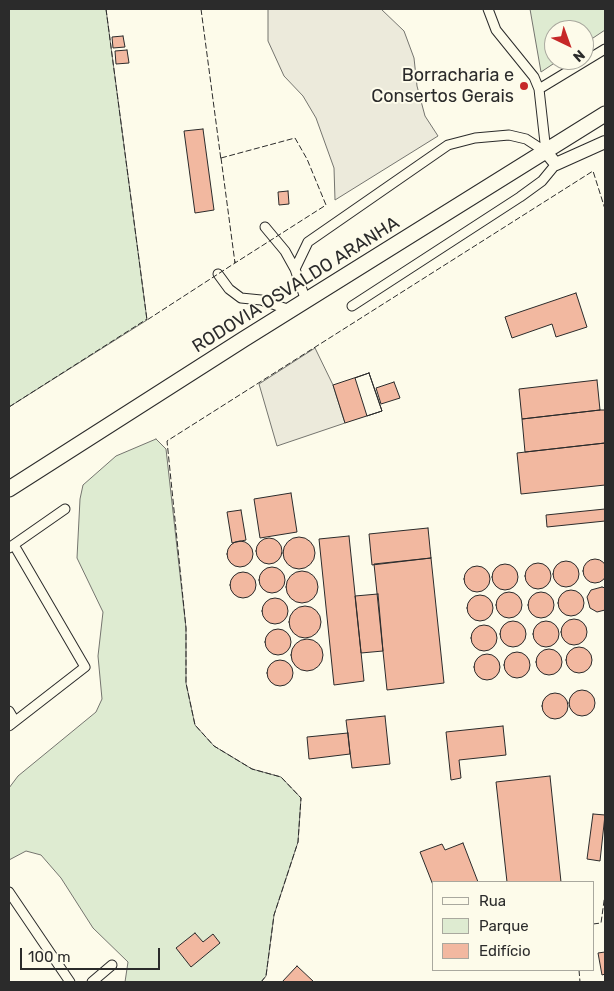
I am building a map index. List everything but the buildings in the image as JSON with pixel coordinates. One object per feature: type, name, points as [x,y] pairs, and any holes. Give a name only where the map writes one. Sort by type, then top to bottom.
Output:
[{"type":"highway","name":"RODOVIA OSVALDO ARANHA","points":[[9,489],[290,310],[605,114]]},
{"type":"street","points":[[488,9],[496,30],[534,77],[539,89],[546,152]]},
{"type":"street","points":[[539,89],[605,49]]},
{"type":"street","points":[[296,269],[308,242],[448,145],[476,138],[509,136],[526,138],[546,152],[556,164]]},
{"type":"street","points":[[352,306],[520,197],[542,181],[556,164],[605,142]]},
{"type":"street","points":[[265,227],[296,269],[306,301]]},
{"type":"street","points":[[218,274],[229,289],[241,298],[261,300],[290,310]]},
{"type":"street","points":[[9,711],[12,723],[86,667],[11,546],[65,509]]},
{"type":"street","points":[[9,892],[70,982]]},
{"type":"street","points":[[92,982],[112,965]]},
{"type":"green space","points":[[9,9],[106,9],[147,320],[9,407]]},
{"type":"green space","points":[[530,9],[605,9],[605,30],[594,37],[594,20],[544,20],[544,70],[541,72]]},
{"type":"green space","points":[[156,439],[166,449],[186,628],[186,683],[195,725],[214,746],[252,769],[281,777],[301,798],[298,842],[274,915],[266,976],[261,982],[125,982],[128,962],[93,928],[61,878],[41,855],[26,851],[9,860],[9,788],[18,776],[96,712],[102,699],[98,656],[103,612],[77,558],[80,499],[83,485],[116,456]]},
{"type":"shaded area","points":[[268,9],[381,9],[404,31],[414,58],[417,86],[425,116],[438,136],[335,200],[334,168],[316,118],[303,96],[284,76],[268,41]]},
{"type":"shaded area","points":[[315,348],[333,385],[345,423],[277,446],[259,384]]},
{"type":"fence","points":[[106,9],[147,320],[235,263],[221,158]]},
{"type":"fence","points":[[201,9],[221,160]]},
{"type":"fence","points":[[221,158],[295,138],[307,159],[326,205],[235,263],[235,261]]},
{"type":"fence","points":[[261,982],[266,976],[274,915],[298,842],[301,798],[281,777],[252,769],[214,746],[195,725],[186,683],[186,628],[167,441],[593,171],[605,209]]},
{"type":"fence","points":[[9,407],[147,319]]},
{"type":"fence","points":[[594,924],[601,923],[605,894]]},
{"type":"fence","points":[[579,971],[580,982]]},
{"type":"place","name":"Borracharia e Consertos Gerais","points":[[524,86]]}]
